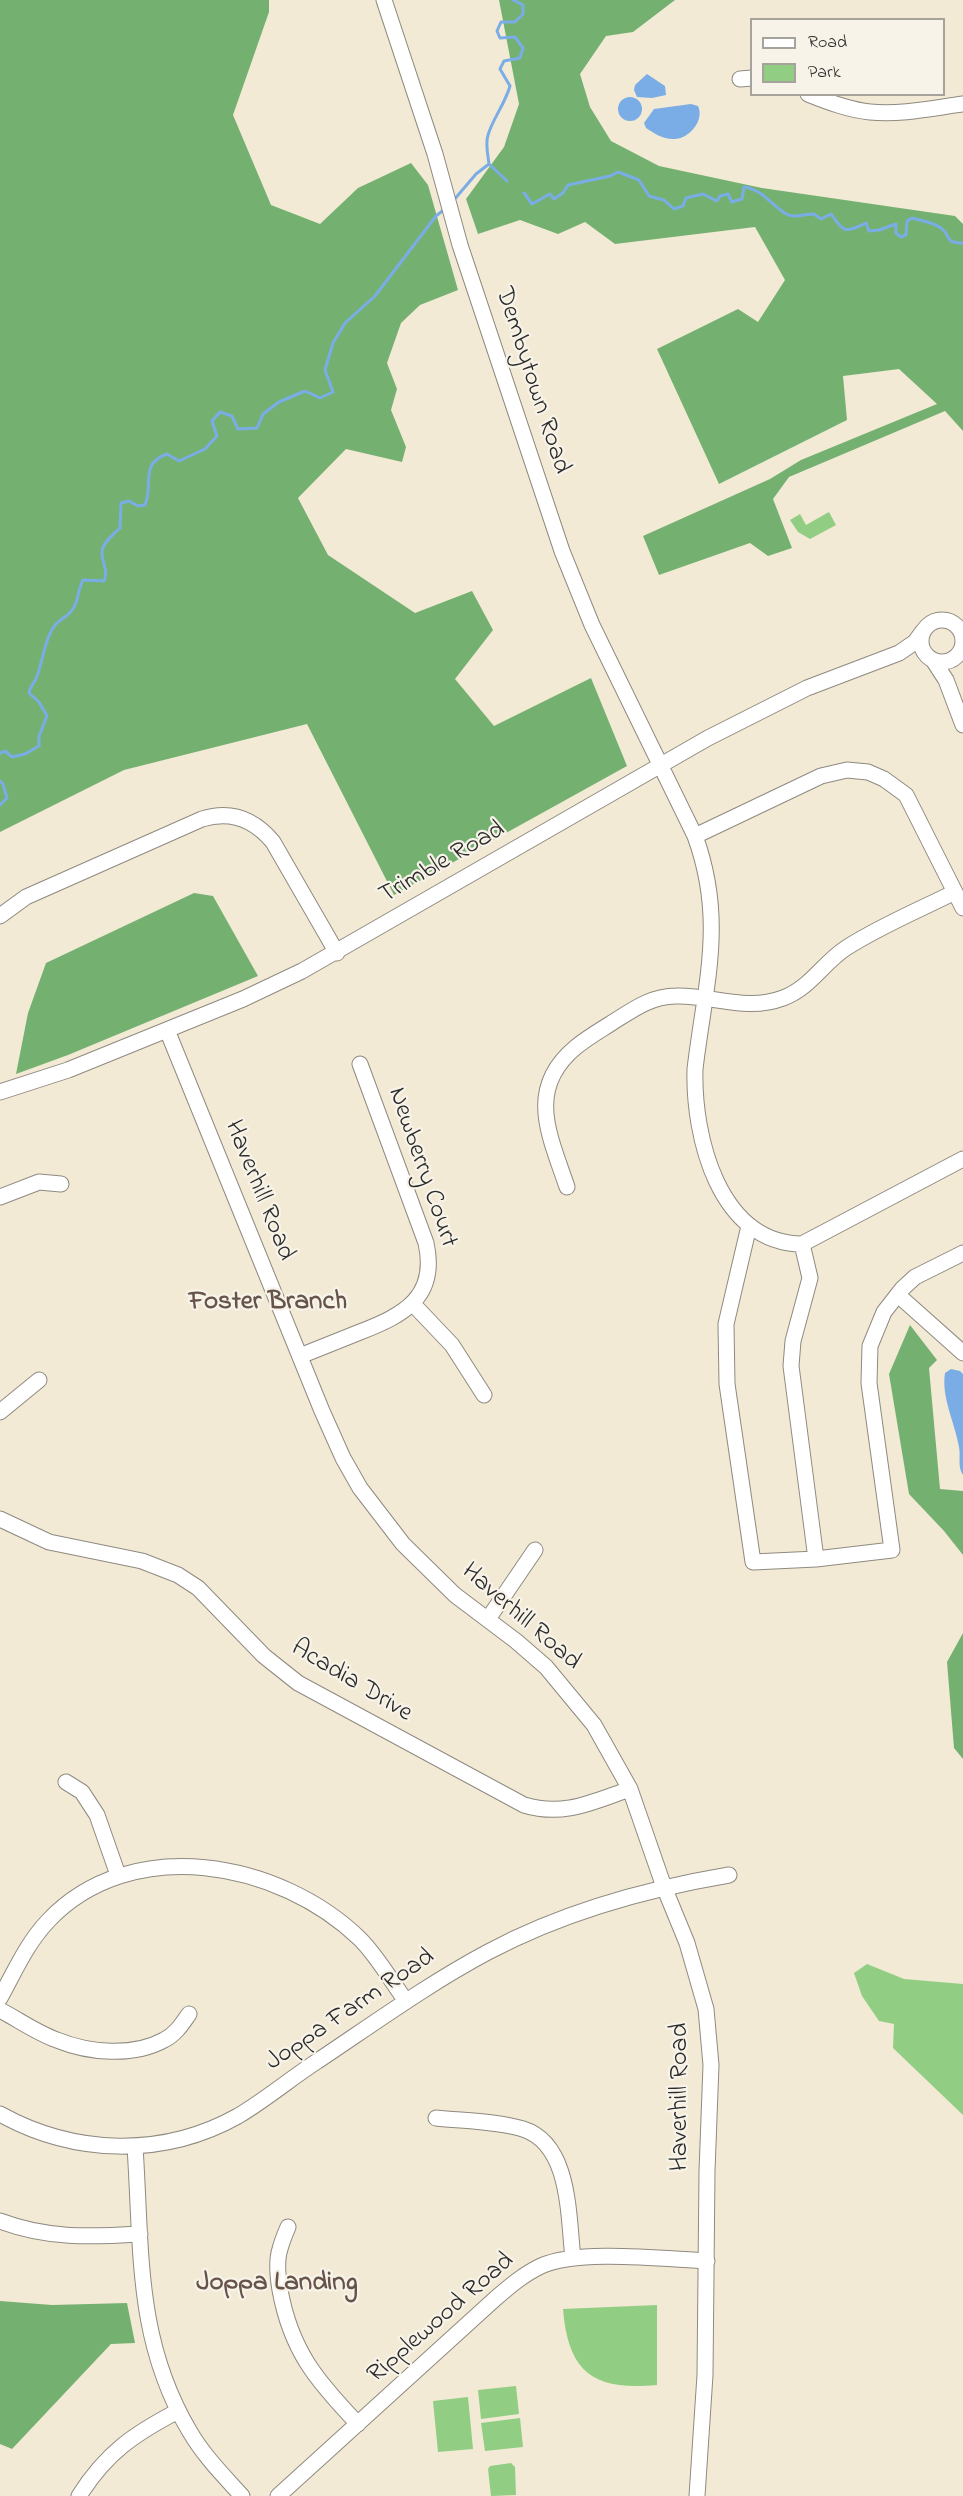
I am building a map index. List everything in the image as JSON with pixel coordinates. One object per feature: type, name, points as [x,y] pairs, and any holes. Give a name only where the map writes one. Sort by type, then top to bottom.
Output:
[{"type":"street","name":"Dembytown Road","points":[[384,0],[562,551],[592,625],[695,836],[707,875],[713,920],[712,952],[695,1070],[696,1110],[708,1159],[717,1180],[735,1211],[749,1227]]},
{"type":"street","points":[[813,96],[842,107],[870,112],[891,113],[963,104]]},
{"type":"street","points":[[946,680],[959,652],[962,635],[961,629],[947,621],[940,620],[923,631],[921,645],[946,680],[963,725]]},
{"type":"street","name":"Trimble Road","points":[[0,1092],[43,1080],[243,999],[337,953],[708,738],[807,688],[898,653],[915,642],[923,631]]},
{"type":"street","points":[[931,659],[947,662],[959,652]]},
{"type":"street","name":"Trimble Road","points":[[898,653],[931,659]]},
{"type":"street","points":[[695,836],[821,776],[847,770],[868,772],[884,779],[906,795],[963,908]]},
{"type":"street","points":[[0,916],[26,897],[202,819],[231,815],[261,828],[273,842],[337,953]]},
{"type":"street","points":[[567,1187],[546,1123],[544,1105],[545,1094],[552,1076],[567,1055],[578,1045],[644,1003],[677,996],[751,1005],[764,1004],[786,997],[808,983],[830,960],[847,947],[955,892]]},
{"type":"street","name":"Haverhill Road","points":[[167,1030],[343,1458],[381,1516],[421,1564],[540,1662],[594,1725],[630,1789],[664,1887],[687,1943],[699,1980],[710,2037],[705,2375],[698,2496]]},
{"type":"street","name":"Newberry Court","points":[[300,1356],[384,1323],[405,1311],[420,1293],[428,1274],[428,1254],[360,1064]]},
{"type":"street","points":[[963,1159],[802,1244],[775,1241],[749,1227],[726,1324],[727,1383],[753,1562],[816,1559],[892,1550],[868,1367],[870,1346],[884,1312],[915,1277],[963,1253]]},
{"type":"street","points":[[0,1197],[39,1182],[61,1184]]},
{"type":"street","points":[[802,1244],[810,1278],[793,1341],[791,1366],[816,1559]]},
{"type":"street","points":[[898,1295],[963,1353]]},
{"type":"street","points":[[413,1304],[452,1345],[484,1395]]},
{"type":"street","points":[[0,1412],[39,1380]]},
{"type":"street","name":"Acadia Drive","points":[[0,1519],[49,1542],[142,1562],[178,1575],[198,1588],[264,1656],[298,1683],[524,1805],[537,1809],[562,1811],[630,1789]]},
{"type":"street","points":[[488,1619],[535,1550]]},
{"type":"street","points":[[66,1782],[82,1792],[94,1809],[118,1875]]},
{"type":"street","points":[[0,1998],[29,1945],[50,1919],[82,1892],[118,1875],[165,1867],[203,1868],[243,1875],[285,1890],[316,1906],[360,1939],[406,2001]]},
{"type":"street","name":"Joppa Farm Road","points":[[0,2114],[20,2125],[59,2139],[110,2147],[135,2147],[184,2138],[240,2115],[406,2001],[468,1963],[516,1938],[598,1906],[664,1887],[729,1875]]},
{"type":"street","points":[[0,2010],[56,2040],[85,2048],[110,2051],[139,2048],[165,2040],[179,2029],[189,2013]]},
{"type":"street","points":[[436,2118],[524,2129],[544,2142],[553,2153],[562,2172],[573,2258]]},
{"type":"street","points":[[135,2147],[145,2302],[151,2342],[163,2379],[190,2433],[208,2458],[242,2496]]},
{"type":"street","points":[[0,2221],[28,2231],[71,2237],[140,2234]]},
{"type":"street","points":[[288,2227],[279,2250],[278,2260],[279,2286],[291,2334],[313,2374],[358,2424]]},
{"type":"street","name":"Ripplewood Road","points":[[278,2496],[514,2282],[541,2266],[573,2258],[707,2261]]},
{"type":"street","points":[[79,2496],[100,2465],[124,2443],[178,2411]]},
{"type":"green space","points":[[0,0],[269,0],[269,12],[233,115],[271,205],[320,224],[358,188],[411,163],[428,185],[458,290],[420,305],[401,323],[387,363],[397,389],[391,410],[406,447],[402,462],[346,449],[298,498],[328,555],[415,613],[472,591],[493,630],[455,679],[494,726],[591,678],[627,766],[394,895],[307,724],[124,770],[0,832]]},
{"type":"green space","points":[[499,0],[675,0],[633,32],[606,36],[580,74],[590,107],[611,141],[659,166],[762,188],[955,216],[963,224],[963,431],[945,411],[789,477],[773,499],[792,548],[768,556],[750,543],[659,575],[643,536],[770,479],[801,460],[937,404],[899,369],[843,376],[847,420],[719,484],[657,349],[738,309],[758,322],[785,280],[755,227],[615,244],[585,222],[558,234],[520,220],[478,234],[466,199],[504,147],[519,104]]},
{"type":"green space","points":[[829,512],[836,525],[810,539],[798,532],[790,520],[800,514],[806,525]]},
{"type":"green space","points":[[194,893],[213,896],[258,976],[68,1055],[16,1074],[28,1013],[46,963]]},
{"type":"green space","points":[[910,1325],[937,1360],[929,1368],[940,1489],[963,1491],[963,1555],[909,1494],[889,1374]]},
{"type":"green space","points":[[963,1633],[963,1759],[954,1748],[947,1662]]},
{"type":"green space","points":[[867,1964],[904,1979],[963,1984],[963,2115],[893,2048],[894,2024],[879,2021],[862,1996],[854,1973]]},
{"type":"green space","points":[[0,2301],[52,2305],[127,2303],[135,2343],[111,2344],[12,2449],[0,2444]]},
{"type":"green space","points":[[657,2305],[657,2385],[616,2385],[588,2373],[578,2363],[566,2331],[563,2309]]},
{"type":"green space","points":[[516,2386],[519,2414],[481,2419],[478,2390]]},
{"type":"green space","points":[[468,2397],[473,2449],[438,2452],[433,2401]]},
{"type":"green space","points":[[520,2418],[523,2447],[485,2451],[481,2423]]},
{"type":"green space","points":[[511,2463],[515,2467],[516,2495],[491,2496],[488,2469],[490,2466]]},
{"type":"water","points":[[647,74],[665,86],[666,95],[652,98],[637,97],[634,90],[635,85]]},
{"type":"water","points":[[630,97],[638,101],[642,109],[638,117],[630,121],[622,117],[618,109],[622,101]]},
{"type":"water","points":[[691,104],[698,106],[699,118],[694,128],[684,136],[673,139],[665,138],[646,128],[644,123],[654,109]]},
{"type":"water","points":[[951,1369],[963,1374],[963,1475],[960,1468],[960,1451],[945,1391],[945,1373]]},
{"type":"waterway","points":[[453,201],[476,174],[489,164],[488,135],[510,86],[500,69],[504,61],[520,58],[523,48],[515,37],[500,38],[497,31],[501,22],[515,22],[523,14],[523,5],[513,0]]},
{"type":"waterway","points":[[489,164],[507,181]]},
{"type":"waterway","points":[[524,193],[532,204],[550,194],[554,199],[563,193],[568,185],[610,176],[618,172],[639,180],[649,196],[664,200],[674,209],[683,206],[686,198],[703,194],[717,201],[720,196],[728,194],[732,202],[742,199],[744,187],[759,192],[788,215],[814,214],[821,219],[831,214],[842,228],[849,230],[866,223],[869,231],[896,224],[896,233],[901,237],[906,235],[907,221],[912,218],[938,226],[950,240],[963,243]]},
{"type":"waterway","points":[[0,753],[5,751],[12,757],[25,754],[39,746],[39,736],[47,716],[39,702],[29,693],[37,676],[50,634],[57,623],[72,610],[83,580],[104,581],[106,573],[102,551],[107,541],[120,528],[121,503],[129,501],[138,506],[145,505],[150,469],[153,463],[167,454],[179,461],[205,449],[217,436],[212,421],[220,412],[232,416],[238,429],[257,428],[263,414],[279,402],[305,391],[320,398],[333,392],[325,370],[333,343],[345,323],[375,296],[436,216],[446,208]]},
{"type":"waterway","points":[[0,781],[7,798],[0,805]]},
{"type":"district","name":"Foster Branch","points":[[268,1304]]},
{"type":"district","name":"Joppa Landing","points":[[277,2285]]}]
